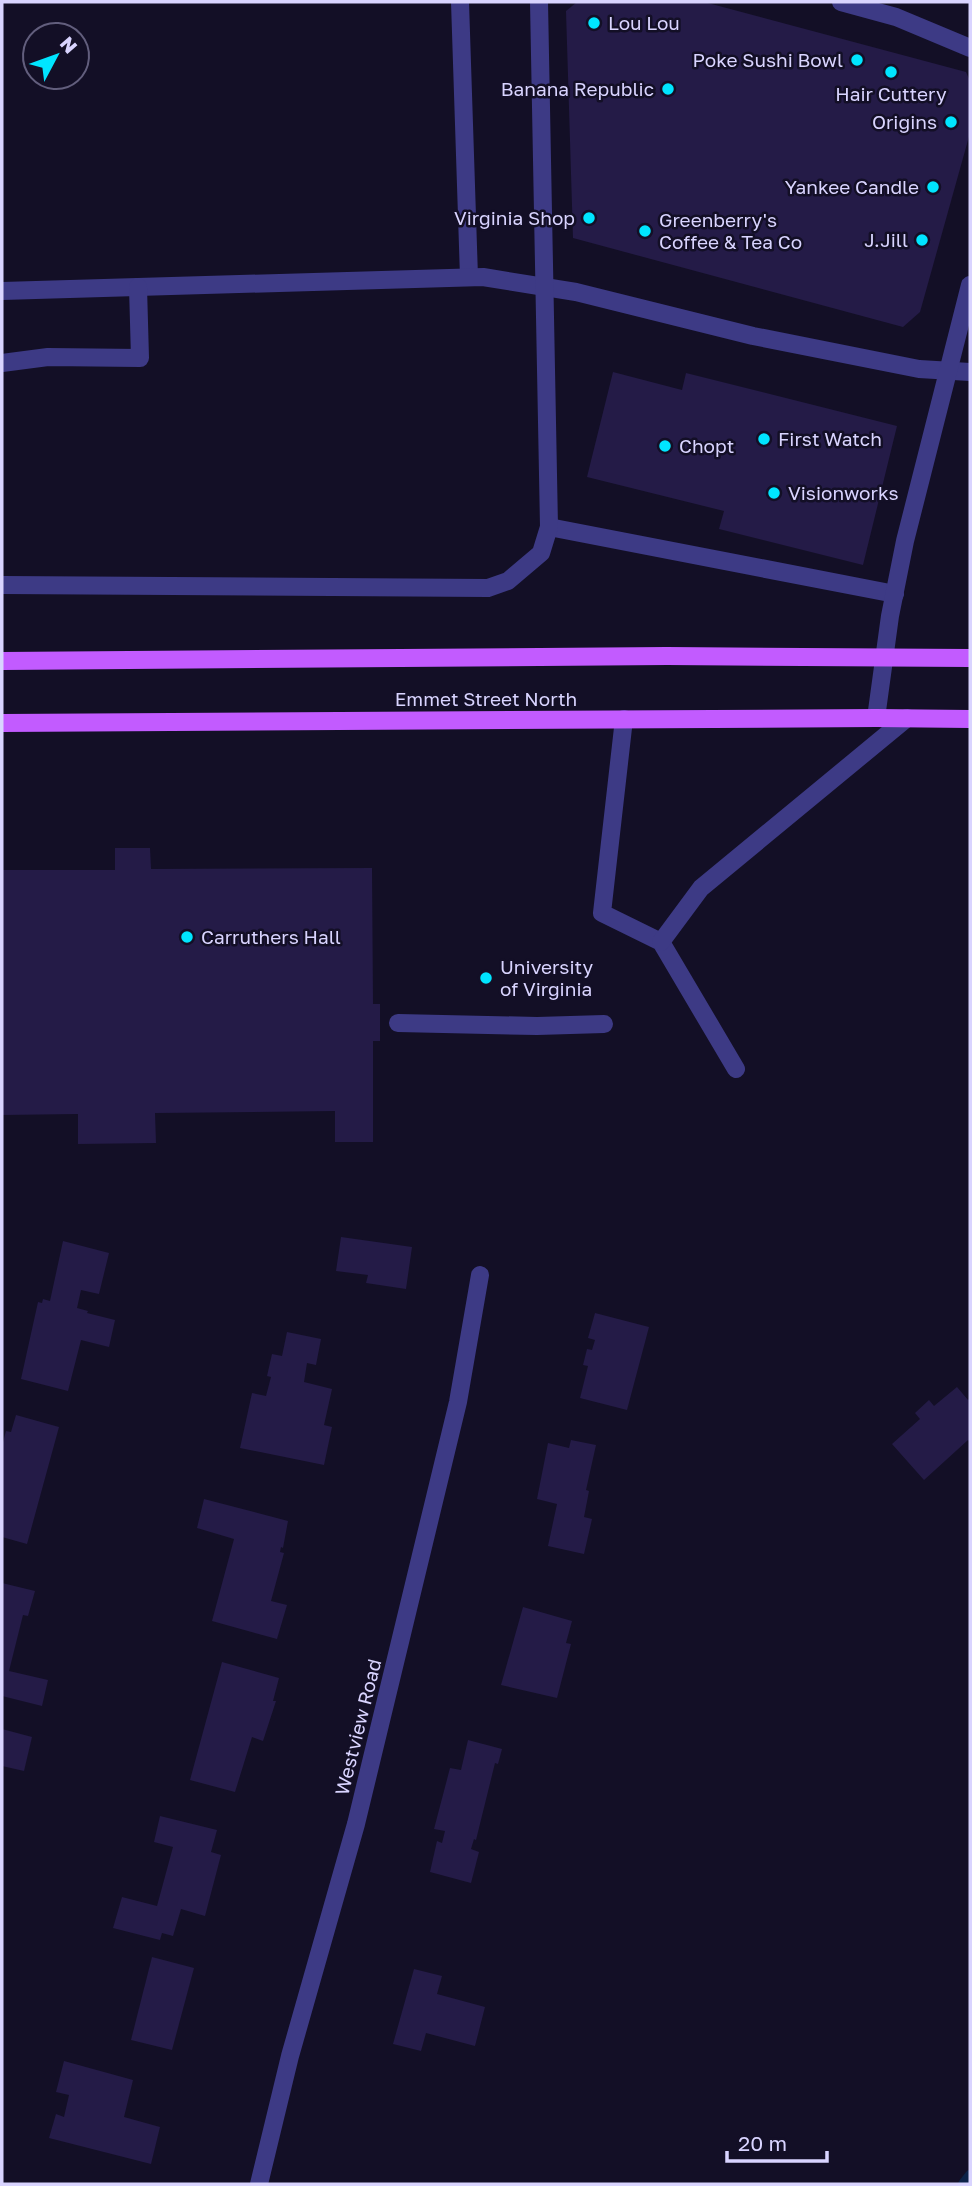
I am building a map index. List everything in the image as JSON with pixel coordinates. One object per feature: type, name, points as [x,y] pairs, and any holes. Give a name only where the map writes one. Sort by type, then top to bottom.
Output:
[{"type":"main road","points":[[2,661],[970,658]]},
{"type":"main road","name":"Emmet Street North","points":[[2,723],[970,719]]},
{"type":"street","points":[[460,2],[469,277]]},
{"type":"street","points":[[2,585],[488,588],[508,581],[541,553],[549,527],[538,2]]},
{"type":"street","points":[[841,2],[896,17],[970,48]]},
{"type":"street","points":[[2,292],[483,277],[576,292],[753,336],[919,369],[970,372]]},
{"type":"street","points":[[876,718],[905,541],[970,285]]},
{"type":"street","points":[[2,363],[48,357],[140,358],[138,288]]},
{"type":"street","points":[[549,527],[895,594]]},
{"type":"street","points":[[661,942],[701,888],[907,718]]},
{"type":"street","points":[[624,719],[602,914],[661,942],[736,1069]]},
{"type":"street","points":[[398,1023],[537,1026],[604,1024]]},
{"type":"street","name":"Westview Road","points":[[259,2184],[290,2056],[366,1785],[458,1402],[480,1275]]},
{"type":"building","points":[[577,2],[704,2],[966,72],[970,81],[970,133],[920,312],[903,327],[573,238],[566,11]]},
{"type":"building","points":[[613,372],[682,390],[686,373],[897,426],[863,565],[719,529],[724,511],[587,477]]},
{"type":"building","name":"Carruthers Hall","points":[[115,848],[150,848],[151,869],[372,868],[373,1004],[380,1004],[380,1041],[373,1041],[373,1142],[335,1142],[335,1111],[155,1113],[156,1143],[78,1144],[78,1114],[2,1115],[2,870],[115,870]]},
{"type":"building","points":[[341,1237],[412,1247],[406,1289],[366,1283],[368,1275],[336,1271]]},
{"type":"building","points":[[63,1241],[109,1253],[99,1294],[81,1290],[77,1308],[115,1320],[109,1347],[81,1340],[68,1391],[21,1379],[38,1302],[42,1303],[43,1299],[50,1301]]},
{"type":"building","points":[[595,1313],[649,1327],[627,1410],[580,1398],[588,1366],[583,1365],[587,1349],[592,1350],[595,1340],[588,1338]]},
{"type":"building","points":[[287,1332],[321,1339],[316,1365],[307,1363],[304,1382],[332,1389],[324,1425],[332,1427],[324,1465],[240,1448],[252,1393],[266,1396],[271,1377],[267,1376],[272,1354],[282,1356]]},
{"type":"building","points":[[957,1387],[968,1400],[970,1398],[970,1442],[968,1440],[924,1480],[892,1444],[920,1419],[915,1413],[929,1400],[934,1406]]},
{"type":"building","points":[[16,1415],[59,1427],[27,1544],[2,1537],[2,1446],[6,1431],[11,1432]]},
{"type":"building","points":[[571,1440],[596,1445],[586,1490],[589,1491],[584,1517],[592,1519],[584,1554],[548,1546],[557,1504],[537,1499],[548,1443],[569,1448]]},
{"type":"building","points":[[204,1499],[288,1521],[280,1552],[284,1553],[271,1601],[287,1605],[277,1639],[212,1621],[234,1539],[197,1528]]},
{"type":"building","points":[[2,1583],[35,1591],[28,1616],[23,1615],[9,1671],[48,1680],[42,1706],[2,1696]]},
{"type":"building","points":[[523,1607],[572,1621],[566,1643],[571,1644],[557,1698],[501,1685]]},
{"type":"building","points":[[222,1662],[279,1678],[273,1701],[276,1701],[263,1741],[252,1737],[235,1792],[190,1780]]},
{"type":"building","points":[[2,1729],[32,1737],[24,1771],[2,1766]]},
{"type":"building","points":[[468,1740],[502,1749],[498,1764],[495,1763],[476,1840],[474,1839],[471,1849],[479,1852],[471,1883],[430,1872],[437,1841],[442,1843],[445,1831],[434,1829],[450,1768],[461,1770]]},
{"type":"building","points":[[160,1816],[217,1830],[211,1852],[221,1855],[205,1916],[181,1909],[173,1936],[162,1933],[160,1940],[113,1928],[122,1897],[157,1906],[173,1847],[154,1842]]},
{"type":"building","points":[[152,1957],[194,1968],[172,2050],[131,2040]]},
{"type":"building","points":[[414,1969],[442,1976],[437,1994],[485,2007],[475,2046],[426,2033],[421,2051],[393,2044]]},
{"type":"building","points":[[64,2061],[133,2080],[124,2117],[160,2127],[151,2164],[49,2138],[56,2114],[64,2117],[69,2095],[56,2092]]},
{"type":"waterway","points":[[963,2184],[970,2175]]},
{"type":"place","name":"Lou Lou","points":[[594,23]]},
{"type":"place","name":"Poke Sushi Bowl","points":[[857,60]]},
{"type":"place","name":"Hair Cuttery","points":[[891,72]]},
{"type":"place","name":"Banana Republic","points":[[668,89]]},
{"type":"place","name":"Origins","points":[[951,122]]},
{"type":"place","name":"Yankee Candle","points":[[933,187]]},
{"type":"place","name":"Virginia Shop","points":[[589,218]]},
{"type":"place","name":"Greenberry's Coffee & Tea Co","points":[[645,231]]},
{"type":"place","name":"J.Jill","points":[[922,240]]},
{"type":"place","name":"First Watch","points":[[764,439]]},
{"type":"place","name":"Chopt","points":[[665,446]]},
{"type":"place","name":"Visionworks","points":[[774,493]]},
{"type":"place","name":"Carruthers Hall","points":[[187,937]]},
{"type":"place","name":"University of Virginia","points":[[486,978]]}]
